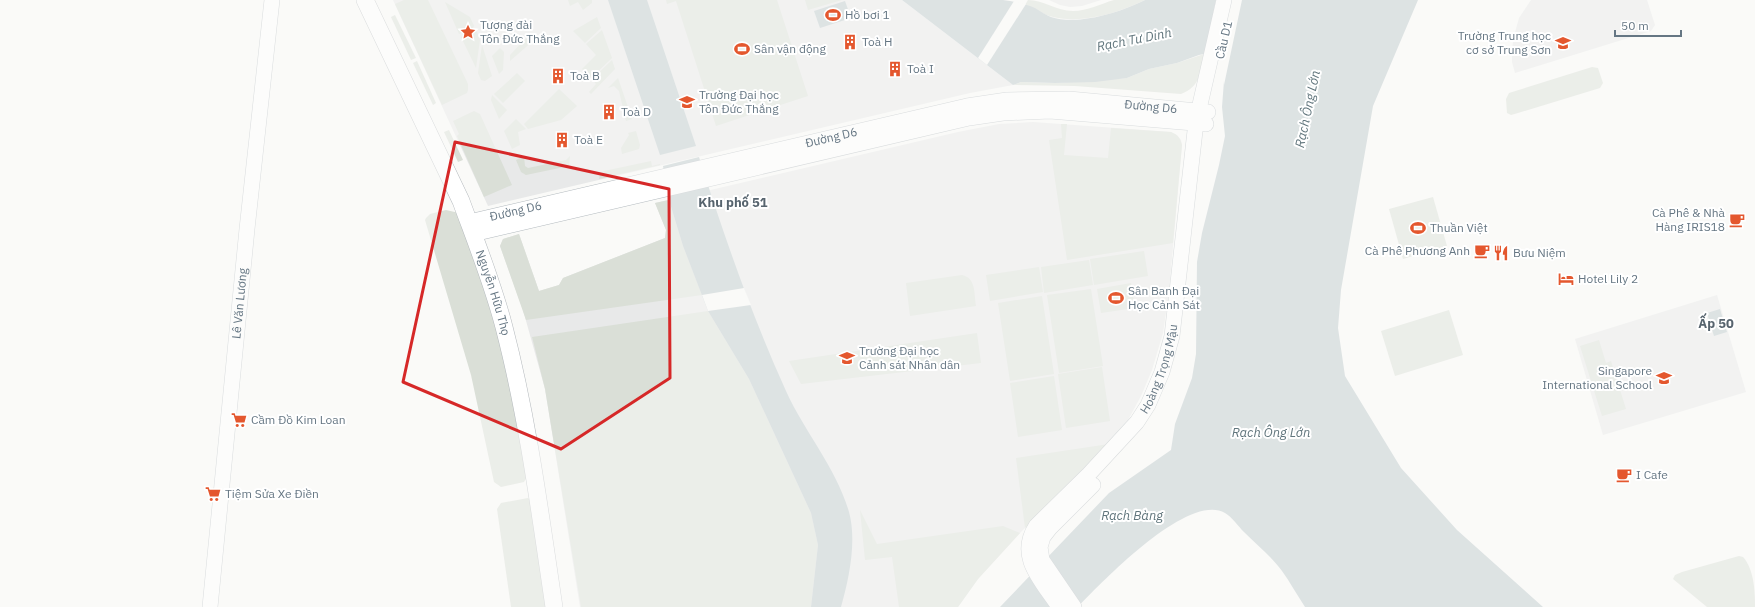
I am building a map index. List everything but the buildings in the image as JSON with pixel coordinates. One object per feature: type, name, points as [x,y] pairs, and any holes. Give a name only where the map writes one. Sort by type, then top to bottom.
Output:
[{"type":"main road","name":"Nguyễn Hữu Thọ","points":[[366,0],[476,227],[515,332],[524,370],[563,607]]},
{"type":"main road","name":"Nguyễn Hữu Thọ","points":[[377,0],[470,198],[476,227],[504,326],[516,378],[536,487],[554,607]]},
{"type":"street","name":"Lê Văn Lương","points":[[210,607],[248,216],[272,0]]},
{"type":"street","name":"Cầu D1","points":[[1211,79],[1224,0]]},
{"type":"street","name":"Cầu D1","points":[[1211,79],[1233,0]]},
{"type":"street","name":"Hoàng Trọng Mậu","points":[[1074,607],[1042,560],[1040,547],[1043,536],[1137,422],[1156,387],[1167,356],[1172,336],[1203,117],[1211,79]]},
{"type":"street","name":"Đường D6","points":[[476,227],[968,112],[1007,100],[1062,99],[1203,117]]},
{"type":"street","name":"Hoàng Trọng Mậu","points":[[1059,607],[1033,566],[1028,555],[1028,544],[1036,526],[1093,477]]},
{"type":"highlighted area","points":[[455,142],[669,189],[670,378],[561,449],[403,382]]},
{"type":"shaded area","name":"Trường Đại học Tôn Đức Thắng","points":[[393,0],[902,0],[1013,85],[970,93],[488,206]]},
{"type":"shaded area","points":[[404,0],[428,0],[468,84],[467,93],[442,105],[395,4]]},
{"type":"shaded area","points":[[568,0],[592,0],[592,3],[583,10],[578,2],[570,6]]},
{"type":"shaded area","name":"Sân vận động","points":[[666,0],[777,0],[808,96],[716,126],[676,1],[667,4]]},
{"type":"shaded area","points":[[805,0],[842,0],[808,10]]},
{"type":"shaded area","points":[[1028,0],[1034,0],[1067,11],[1078,11],[1089,9],[1114,0],[1145,0],[1124,9],[1100,16],[1065,19],[1046,15],[1025,5]]},
{"type":"shaded area","points":[[1049,0],[1101,0],[1082,6],[1070,7],[1060,5]]},
{"type":"shaded area","name":"Trường Trung học cơ sở Trung Sơn","points":[[1531,0],[1647,0],[1655,25],[1651,31],[1515,73],[1512,62],[1514,36],[1519,18]]},
{"type":"shaded area","points":[[445,2],[470,17],[474,26],[473,28],[466,28],[464,32],[459,34]]},
{"type":"shaded area","points":[[395,15],[416,58],[411,60],[391,17]]},
{"type":"shaded area","points":[[597,17],[601,28],[585,43],[573,31]]},
{"type":"shaded area","points":[[602,30],[612,58],[591,78],[582,69],[596,55],[586,44]]},
{"type":"shaded area","points":[[474,31],[477,32],[480,40],[476,68],[461,37],[465,35],[469,36]]},
{"type":"shaded area","points":[[532,36],[534,40],[510,61],[510,55],[524,40]]},
{"type":"shaded area","points":[[482,45],[492,76],[485,81],[481,80],[478,73]]},
{"type":"shaded area","points":[[500,48],[504,52],[503,70],[499,74],[492,56]]},
{"type":"shaded area","points":[[1204,54],[1196,83],[1181,94],[1075,86],[1013,85],[1021,82],[1055,83],[1127,78],[1149,69],[1177,63]]},
{"type":"shaded area","points":[[612,60],[615,69],[591,94],[589,92],[596,84],[592,79]]},
{"type":"shaded area","points":[[417,61],[436,103],[433,105],[413,63]]},
{"type":"shaded area","points":[[1592,67],[1598,68],[1603,83],[1600,88],[1511,115],[1507,113],[1506,99],[1509,93]]},
{"type":"shaded area","points":[[517,73],[525,81],[503,103],[494,94]]},
{"type":"shaded area","points":[[618,78],[632,119],[626,121],[619,91],[614,86],[608,88]]},
{"type":"shaded area","points":[[559,89],[577,106],[561,120],[528,129],[524,124]]},
{"type":"shaded area","points":[[492,95],[507,110],[499,119],[491,100]]},
{"type":"shaded area","points":[[474,111],[480,114],[512,185],[484,197],[457,136],[459,134],[453,121]]},
{"type":"shaded area","points":[[516,119],[526,129],[518,132],[520,145],[512,149],[504,131]]},
{"type":"shaded area","name":"Trường Đại học Cảnh sát Nhân dân","points":[[1033,122],[1171,132],[1177,135],[1181,140],[1182,145],[1169,292],[1163,333],[1152,370],[1141,396],[1128,420],[1109,444],[1020,533],[978,579],[958,607],[580,607],[545,389],[523,310],[500,246],[503,239],[519,234],[539,291],[559,285],[563,278],[665,238],[666,230],[655,203],[958,132],[999,124]]},
{"type":"shaded area","points":[[1061,124],[1067,124],[1064,155],[1108,158],[1111,128],[1171,132],[1178,137],[1182,145],[1173,243],[1067,260],[1049,140],[1062,138]]},
{"type":"shaded area","points":[[449,130],[463,160],[458,162],[444,132]]},
{"type":"shaded area","points":[[636,131],[640,145],[639,149],[622,154],[621,148],[629,135],[628,133]]},
{"type":"shaded area","points":[[524,156],[525,166],[528,168],[566,160],[570,156],[569,166],[526,175],[521,172],[516,160]]},
{"type":"shaded area","points":[[651,161],[652,166],[660,165],[599,179],[600,174],[604,171]]},
{"type":"shaded area","name":"Thuần Việt","points":[[1433,197],[1447,246],[1403,259],[1389,209]]},
{"type":"shaded area","points":[[669,200],[683,246],[702,295],[526,320],[500,246],[503,239],[519,234],[539,291],[559,285],[563,278],[665,238],[666,230],[655,203]]},
{"type":"shaded area","points":[[446,210],[459,213],[482,275],[512,380],[528,475],[524,482],[501,487],[494,482],[471,375],[425,220],[430,214]]},
{"type":"shaded area","points":[[1144,251],[1148,276],[1094,285],[1090,259]]},
{"type":"shaded area","points":[[1089,260],[1093,285],[1044,293],[1041,267]]},
{"type":"shaded area","points":[[1039,267],[1043,292],[990,301],[986,275]]},
{"type":"shaded area","points":[[962,275],[970,279],[974,287],[976,306],[910,316],[906,283]]},
{"type":"shaded area","name":"Sân Banh Đại Học Cảnh Sát","points":[[1131,283],[1135,308],[1101,313],[1097,289]]},
{"type":"shaded area","points":[[1091,289],[1103,366],[1059,373],[1047,295]]},
{"type":"shaded area","name":"Singapore International School","points":[[1717,295],[1746,392],[1603,435],[1575,339]]},
{"type":"shaded area","points":[[1042,296],[1054,374],[1010,381],[998,303]]},
{"type":"shaded area","points":[[1449,310],[1463,355],[1395,376],[1381,331]]},
{"type":"shaded area","points":[[708,311],[749,379],[811,513],[818,545],[811,607],[581,607],[545,389],[532,337]]},
{"type":"shaded area","points":[[977,333],[981,363],[801,384],[789,361]]},
{"type":"shaded area","points":[[1599,340],[1606,363],[1611,361],[1626,409],[1602,416],[1580,346]]},
{"type":"shaded area","points":[[1102,367],[1110,421],[1066,428],[1058,374]]},
{"type":"shaded area","points":[[1054,376],[1062,430],[1018,437],[1010,383]]},
{"type":"shaded area","points":[[1109,444],[1025,528],[1016,458]]},
{"type":"shaded area","points":[[528,498],[532,502],[547,607],[511,607],[497,509],[501,503]]},
{"type":"shaded area","points":[[860,510],[877,544],[1003,526],[1020,533],[978,579],[958,607],[899,607],[892,557],[865,560]]},
{"type":"shaded area","points":[[1739,556],[1743,557],[1747,562],[1752,574],[1755,607],[1707,607],[1673,579],[1675,575],[1682,572]]},
{"type":"water","points":[[608,0],[647,0],[696,146],[660,155]]},
{"type":"water","name":"Rạch Ông Lớn","points":[[902,0],[1003,0],[1035,8],[1051,17],[1074,20],[1112,13],[1145,0],[1418,0],[1373,106],[1341,290],[1338,328],[1345,376],[1401,468],[1457,530],[1543,607],[1305,607],[1278,566],[1233,519],[1225,513],[1209,510],[1190,515],[1169,527],[1147,543],[1125,561],[1078,607],[1000,607],[1109,493],[1171,450],[1175,424],[1192,378],[1196,354],[1197,262],[1202,233],[1225,136],[1222,107],[1225,68],[1221,54],[1218,51],[1199,55],[1177,63],[1149,69],[1127,78],[1095,82],[1021,82],[1013,85]]},
{"type":"water","name":"Hồ bơi 1","points":[[845,1],[851,18],[820,28],[814,11]]},
{"type":"water","points":[[699,157],[739,276],[774,363],[786,391],[836,480],[849,512],[852,535],[851,560],[841,607],[811,607],[818,545],[811,513],[749,379],[708,311],[683,246],[669,200],[663,166]]},
{"type":"water","points":[[1720,309],[1727,332],[1714,336],[1707,313]]},
{"type":"pier","points":[[1216,0],[1242,0],[1224,85],[1223,68],[1220,55],[1217,53],[1204,56]]},
{"type":"pier","points":[[1014,1],[1026,4],[987,65],[978,58]]},
{"type":"pier","points":[[744,288],[751,305],[708,311],[702,295]]},
{"type":"place","name":"Hồ bơi 1","points":[[833,15]]},
{"type":"place","name":"Tượng đài Tôn Đức Thắng","points":[[468,32]]},
{"type":"place","name":"Toà H","points":[[850,42]]},
{"type":"place","name":"Trường Trung học cơ sở Trung Sơn","points":[[1563,43]]},
{"type":"place","name":"Sân vận động","points":[[742,49]]},
{"type":"place","name":"Toà I","points":[[895,69]]},
{"type":"place","name":"Toà B","points":[[558,76]]},
{"type":"place","name":"Trường Đại học Tôn Đức Thắng","points":[[687,102]]},
{"type":"place","name":"Toà D","points":[[609,112]]},
{"type":"place","name":"Toà E","points":[[562,140]]},
{"type":"place","name":"Cà Phê & Nhà Hàng IRIS18","points":[[1737,220]]},
{"type":"place","name":"Thuần Việt","points":[[1418,228]]},
{"type":"place","name":"Cà Phê Phương Anh","points":[[1482,251]]},
{"type":"place","name":"Bưu Niệm","points":[[1501,253]]},
{"type":"place","name":"Hotel Lily 2","points":[[1566,279]]},
{"type":"place","name":"Sân Banh Đại Học Cảnh Sát","points":[[1116,298]]},
{"type":"place","name":"Trường Đại học Cảnh sát Nhân dân","points":[[847,358]]},
{"type":"place","name":"Singapore International School","points":[[1664,378]]},
{"type":"place","name":"Cầm Đồ Kim Loan","points":[[239,420]]},
{"type":"place","name":"I Cafe","points":[[1624,475]]},
{"type":"place","name":"Tiệm Sửa Xe Điền","points":[[213,494]]},
{"type":"district","name":"Khu phố 51","points":[[733,202]]},
{"type":"district","name":"Ấp 50","points":[[1716,323]]},
{"type":"water label","name":"Rạch Tư Dinh","points":[[1134,39]]},
{"type":"water label","name":"Rạch Bàng","points":[[1132,515]]}]
